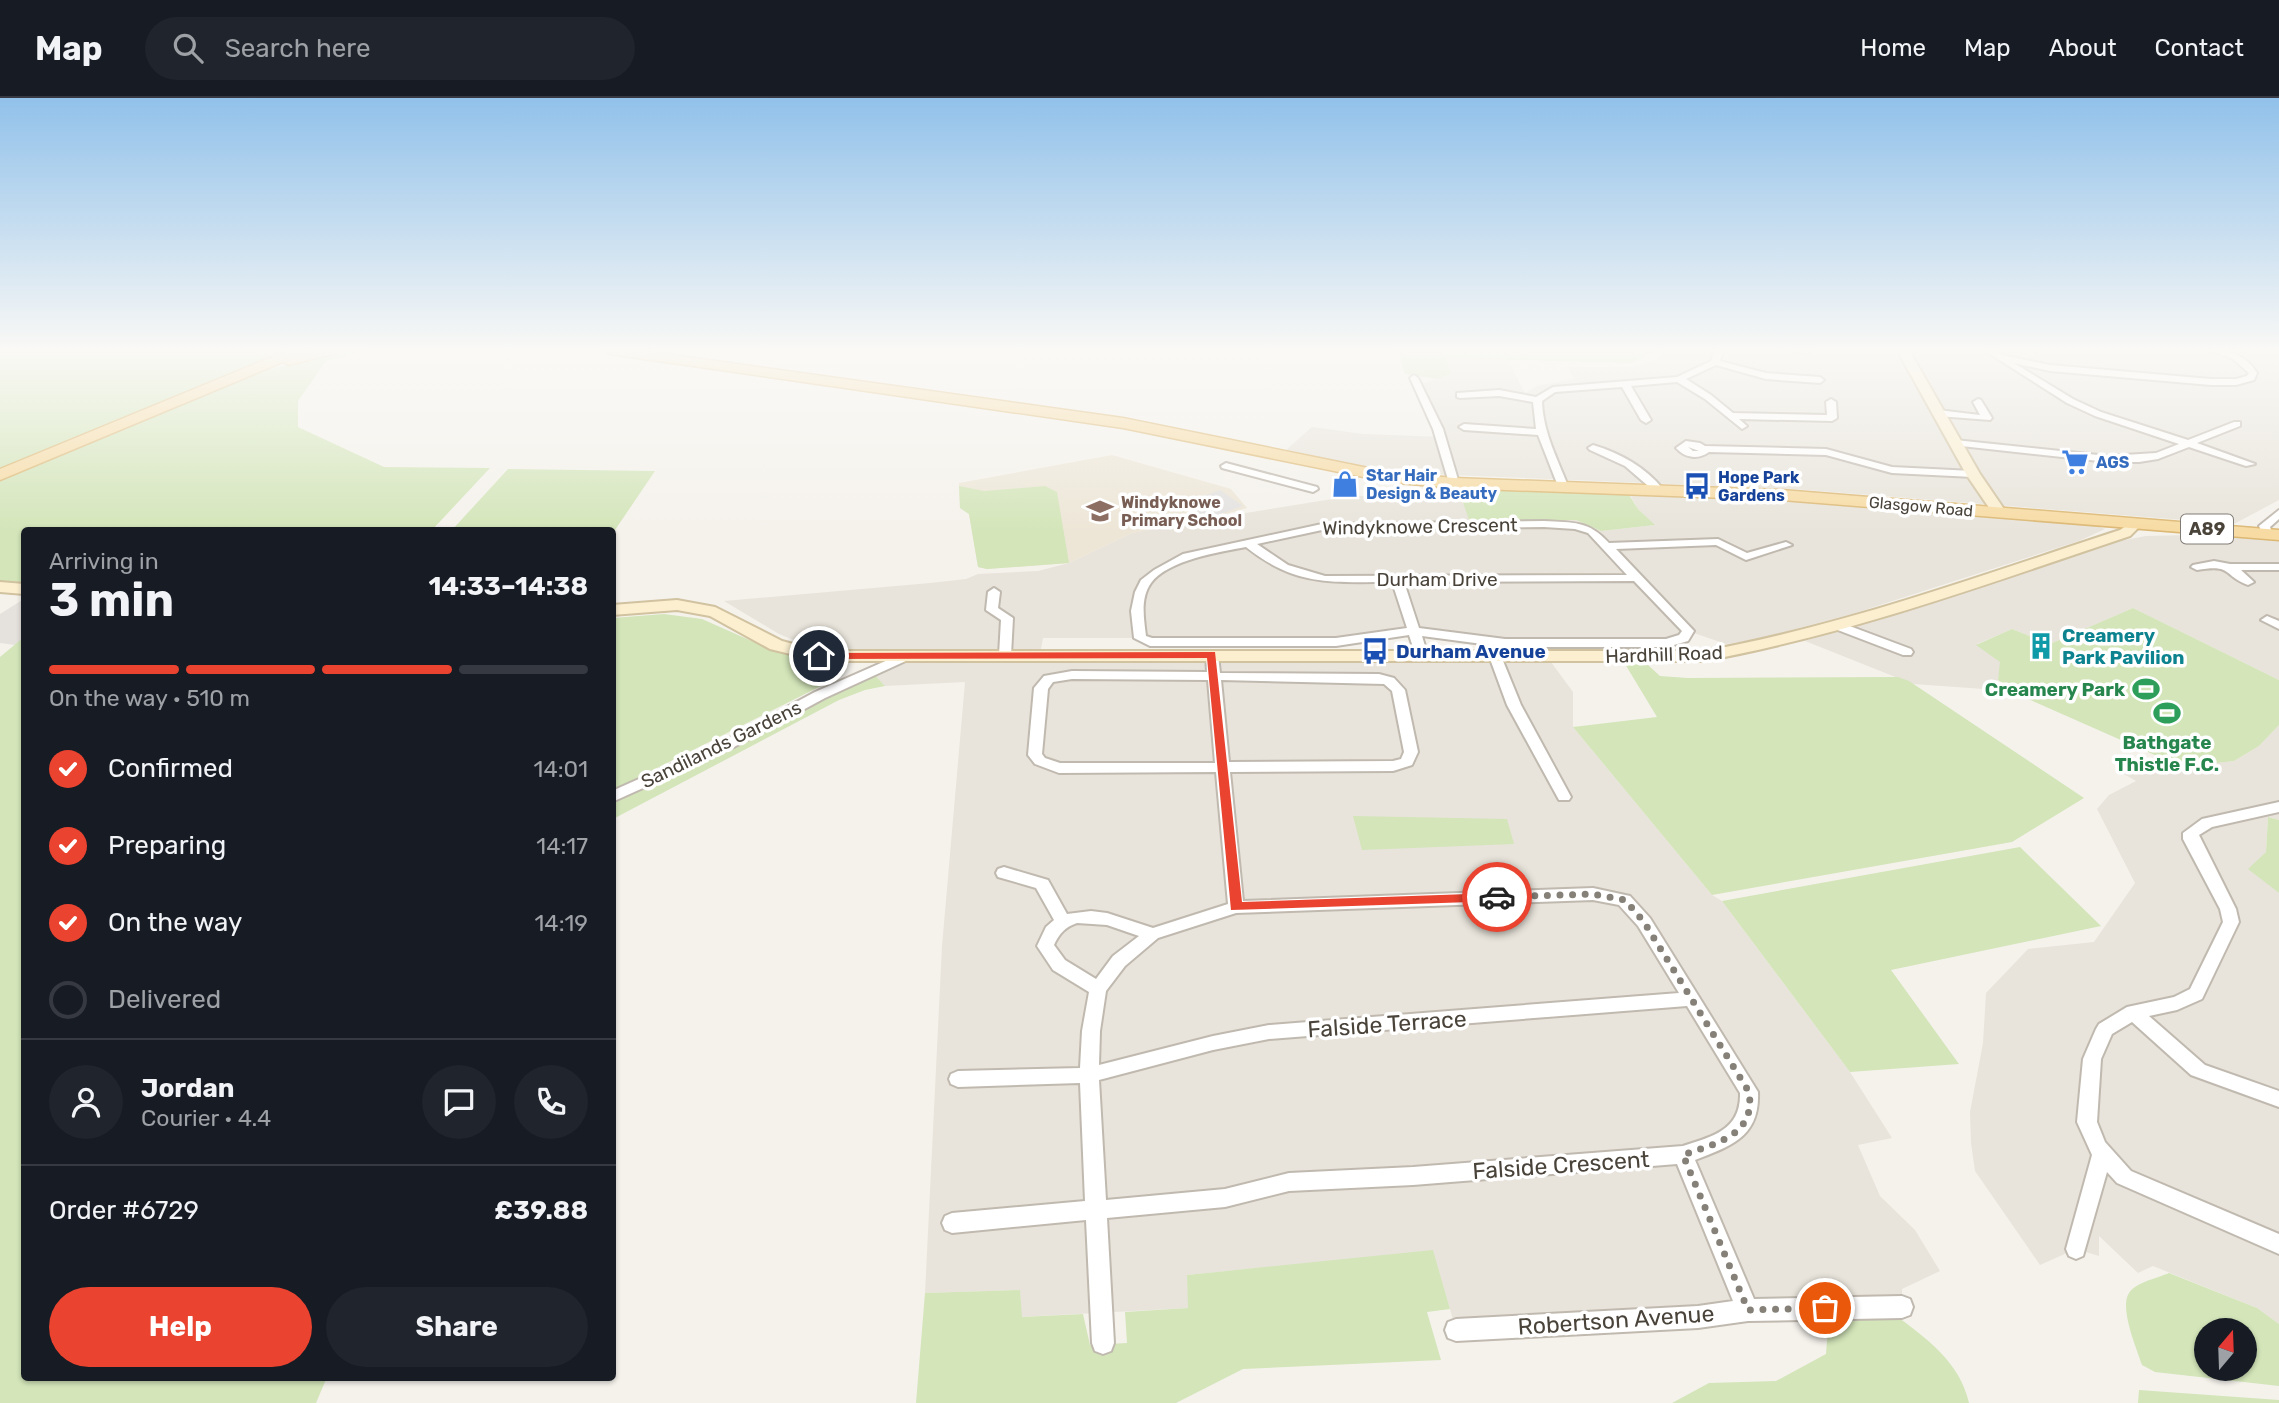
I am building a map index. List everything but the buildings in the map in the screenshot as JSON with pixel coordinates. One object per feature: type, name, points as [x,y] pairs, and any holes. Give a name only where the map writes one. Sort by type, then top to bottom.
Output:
[{"type":"main road","points":[[0,475],[154,411]]},
{"type":"main road","name":"A89","points":[[1037,411],[1122,423],[1351,471],[1454,483],[1563,486]]},
{"type":"main road","points":[[1938,413],[1998,512]]},
{"type":"main road","name":"Glasgow Road","points":[[1563,486],[1782,495],[2274,535]]},
{"type":"main road","name":"Hardhill Road","points":[[616,610],[677,605],[715,612],[776,645],[819,656],[1703,656],[1782,642],[1839,626],[2125,533],[2136,523]]},
{"type":"main road","points":[[0,587],[21,589]]},
{"type":"street","points":[[1429,411],[1438,429],[1454,483]]},
{"type":"street","points":[[1537,411],[1542,432],[1563,486]]},
{"type":"street","points":[[1641,411],[1646,420]]},
{"type":"street","points":[[1725,411],[1742,426]]},
{"type":"street","points":[[1732,416],[1832,418],[1832,411]]},
{"type":"street","points":[[1938,413],[1987,418],[1983,411]]},
{"type":"street","points":[[2091,411],[2250,464]]},
{"type":"street","points":[[1955,443],[2124,460],[2158,456],[2237,424]]},
{"type":"street","points":[[1464,427],[1542,432]]},
{"type":"street","points":[[1593,448],[1628,461],[1643,472],[1658,489]]},
{"type":"street","points":[[1705,449],[1826,452],[1892,470],[1973,474]]},
{"type":"street","points":[[1226,467],[1314,489]]},
{"type":"street","points":[[2274,535],[2264,526],[2279,513]]},
{"type":"street","name":"Windyknowe Crescent","points":[[1544,524],[1576,526],[1592,531],[1607,546],[1688,631],[1684,638],[1667,643],[1505,643],[1414,631],[1336,642],[1150,642],[1140,638],[1137,611],[1140,592],[1147,580],[1187,556],[1297,531],[1332,526],[1544,524]]},
{"type":"street","points":[[1607,546],[1718,542],[1746,557],[1786,545]]},
{"type":"street","name":"Durham Drive","points":[[1248,543],[1276,565],[1297,574],[1325,579],[1637,578]]},
{"type":"street","points":[[2197,567],[2214,564],[2230,567],[2279,567]]},
{"type":"street","points":[[2230,567],[2249,582]]},
{"type":"street","points":[[1397,580],[1422,656]]},
{"type":"street","points":[[994,592],[992,610],[1007,618],[1005,655]]},
{"type":"street","points":[[1839,626],[1907,652]]},
{"type":"street","points":[[1212,655],[1236,907]]},
{"type":"street","name":"Sandilands Gardens","points":[[616,795],[729,744],[820,695],[906,656]]},
{"type":"street","points":[[1495,656],[1514,705],[1564,797]]},
{"type":"street","points":[[1072,675],[1215,676],[1367,677],[1389,681],[1398,690],[1411,752],[1406,762],[1393,766],[1224,768],[1059,768],[1040,761],[1035,755],[1041,688],[1049,679],[1072,675]]},
{"type":"street","points":[[2279,807],[2207,823],[2191,833],[2228,909],[2231,922],[2196,994],[2177,1003],[2133,1012],[2105,1029],[2092,1059],[2087,1122],[2097,1147],[2124,1177],[2279,1244]]},
{"type":"street","points":[[1004,873],[1042,884],[1062,920]]},
{"type":"street","name":"Falside Crescent","points":[[953,1223],[1097,1212],[1225,1198],[1289,1182],[1413,1176],[1683,1155],[1724,1140],[1738,1131],[1748,1118],[1751,1105],[1749,1092],[1644,922],[1625,900],[1593,894],[1236,907],[1152,934],[1119,961],[1098,989],[1091,1031],[1089,1075],[1097,1212],[1102,1343]]},
{"type":"street","points":[[1098,989],[1059,965],[1045,946],[1049,933],[1062,920],[1089,915],[1152,934]]},
{"type":"street","name":"Falside Terrace","points":[[1089,1075],[1213,1042],[1269,1032],[1690,999]]},
{"type":"street","points":[[2133,1012],[2198,1070],[2279,1099]]},
{"type":"street","points":[[958,1079],[1089,1075]]},
{"type":"street","points":[[2076,1249],[2102,1153]]},
{"type":"street","points":[[1683,1155],[1748,1310]]},
{"type":"street","name":"Robertson Avenue","points":[[1455,1330],[1698,1317],[1748,1310],[1902,1307]]},
{"type":"shaded area","points":[[1432,411],[2279,411],[2279,500],[2234,524],[1794,489],[1426,474],[1317,460],[1286,450],[1312,427],[1363,434],[1443,437]]},
{"type":"shaded area","name":"Windyknowe Primary School","points":[[1112,455],[1231,489],[1247,508],[1208,519],[1132,533],[1069,563],[987,569],[978,567],[969,514],[960,508],[959,483]]},
{"type":"shaded area","points":[[1220,490],[1243,506],[1218,515],[1191,517],[1187,497],[1201,497]]},
{"type":"shaded area","points":[[1459,491],[1470,520],[1576,520],[1601,531],[1654,525],[1638,509],[1629,493],[1758,498],[2089,523],[2105,529],[2079,541],[1852,614],[1754,640],[1726,644],[1688,631],[1667,643],[1505,643],[1414,631],[1336,642],[1150,642],[1140,638],[1043,638],[1041,649],[823,652],[779,634],[724,601],[930,583],[966,579],[978,574],[1038,571],[1069,563],[1132,533],[1172,525],[1351,496],[1440,495]]},
{"type":"shaded area","points":[[2190,535],[2279,540],[2279,680],[2133,608],[2050,644],[2012,629],[1977,644],[2001,662],[1998,680],[1984,689],[1913,684],[1805,641],[2099,545],[2146,536]]},
{"type":"shaded area","points":[[21,601],[21,640],[15,645],[0,643],[0,614]]},
{"type":"shaded area","points":[[908,662],[1551,662],[1573,692],[1573,727],[1712,895],[1722,901],[1850,1072],[1892,1138],[1858,1145],[1880,1196],[1915,1230],[1940,1271],[1902,1289],[1902,1307],[1456,1330],[1433,1251],[1187,1275],[1189,1308],[1021,1317],[1020,1290],[925,1293],[942,946],[965,682],[885,686],[873,673]]},
{"type":"shaded area","points":[[2279,725],[2279,820],[2268,817],[2266,852],[2249,869],[2279,893],[2279,1324],[2257,1308],[2153,1266],[2138,1273],[2099,1236],[2099,1256],[2076,1249],[2040,1265],[1975,1171],[1970,1112],[1983,1043],[1986,993],[2028,949],[2094,942],[2135,883],[2097,809],[2109,795],[2136,781],[2115,769],[2182,767],[2234,761],[2259,746]]},
{"type":"green space","points":[[0,411],[145,411],[0,473]]},
{"type":"green space","points":[[165,411],[298,411],[298,427],[384,467],[490,468],[435,527],[21,527],[21,583],[0,581],[0,481]]},
{"type":"green space","points":[[508,469],[655,471],[616,529],[455,527]]},
{"type":"green space","points":[[959,486],[984,491],[1045,486],[1057,492],[1069,563],[987,569],[978,567],[969,514],[960,508]]},
{"type":"green space","points":[[1458,488],[1628,493],[1638,509],[1655,525],[1601,531],[1576,520],[1469,520]]},
{"type":"green space","name":"Creamery Park","points":[[2133,608],[2279,680],[2279,725],[2259,746],[2234,761],[2182,767],[2026,698],[1998,680],[2000,662],[1976,645],[2012,629],[2050,644]]},
{"type":"green space","points":[[664,614],[702,619],[765,647],[832,665],[843,675],[616,788],[616,618]]},
{"type":"green space","points":[[21,640],[21,1381],[325,1381],[316,1403],[0,1403],[0,657]]},
{"type":"green space","points":[[1625,664],[1648,665],[1660,676],[1688,678],[1898,677],[1909,681],[2084,798],[2012,842],[1712,895],[1573,727],[1657,717]]},
{"type":"green space","points":[[873,673],[885,686],[839,700],[616,817],[616,801],[720,753]]},
{"type":"green space","points":[[1353,816],[1507,819],[1514,844],[1362,850]]},
{"type":"green space","points":[[2268,817],[2279,820],[2279,893],[2248,869],[2266,852]]},
{"type":"green space","points":[[2020,847],[2101,926],[1891,970],[1959,1064],[1850,1072],[1722,901]]},
{"type":"green space","points":[[1433,1250],[1450,1309],[1427,1312],[1441,1360],[1243,1369],[1176,1403],[916,1403],[925,1293],[1020,1290],[1022,1317],[1083,1314],[1090,1345],[1127,1343],[1125,1312],[1188,1308],[1187,1275]]},
{"type":"green space","points":[[2169,1273],[2257,1308],[2279,1324],[2279,1386],[2235,1381],[2258,1381],[2258,1318],[2194,1318],[2194,1376],[2155,1372],[2142,1365],[2130,1329],[2126,1300],[2132,1289]]},
{"type":"green space","points":[[1894,1314],[1930,1342],[1950,1363],[1965,1388],[1969,1403],[1672,1403],[1709,1383],[1776,1381],[1826,1354],[1828,1329],[1855,1316]]},
{"type":"green space","points":[[2139,1390],[2279,1400],[2279,1403],[2138,1403]]},
{"type":"way so far","points":[[1497,897],[1593,894],[1625,900],[1644,922],[1749,1092],[1751,1105],[1748,1118],[1738,1131],[1724,1140],[1683,1155],[1748,1310],[1825,1308]]},
{"type":"place","name":"AGS","points":[[2075,462]]},
{"type":"place","name":"Star Hair Design & Beauty","points":[[1345,484]]},
{"type":"place","name":"Hope Park Gardens","points":[[1697,486]]},
{"type":"place","name":"Windyknowe Primary School","points":[[1100,511]]},
{"type":"place","name":"Creamery Park Pavilion","points":[[2041,646]]},
{"type":"place","name":"Durham Avenue","points":[[1375,651]]},
{"type":"place","name":"Creamery Park","points":[[2146,689]]},
{"type":"place","name":"Bathgate Thistle F.C.","points":[[2167,713]]},
{"type":"route","points":[[819,656],[1212,655],[1236,907],[1497,897]]}]
